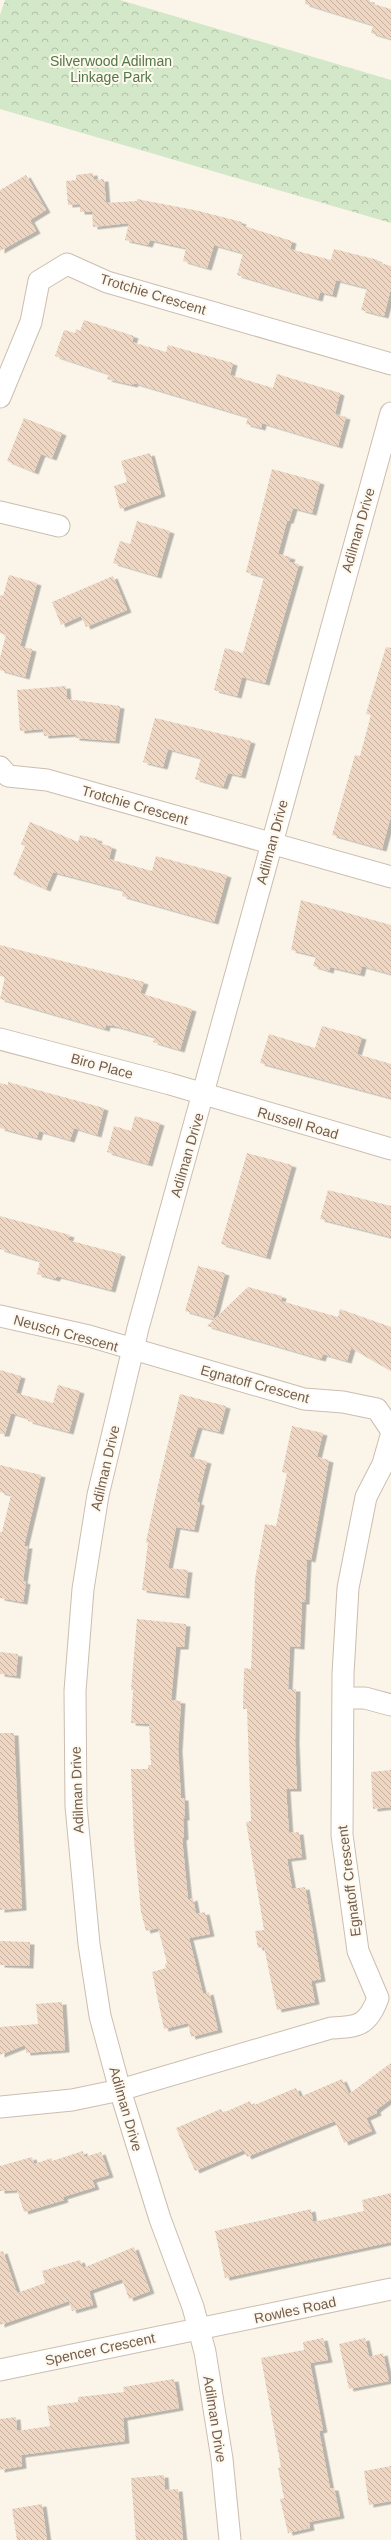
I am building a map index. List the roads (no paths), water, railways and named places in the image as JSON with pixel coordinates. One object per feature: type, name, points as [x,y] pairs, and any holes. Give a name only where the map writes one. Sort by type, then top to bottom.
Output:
[{"type":"street","name":"Trotchie Crescent","points":[[0,397],[31,322],[39,281],[67,264],[107,282],[391,364]]},
{"type":"street","name":"Adilman Drive","points":[[230,2540],[222,2459],[199,2328],[193,2307],[160,2219],[120,2090],[100,2016],[89,1944],[76,1806],[75,1691],[83,1589],[98,1495],[133,1351],[205,1094],[272,844],[391,413]]},
{"type":"street","points":[[0,512],[59,526]]},
{"type":"street","name":"Trotchie Crescent","points":[[0,767],[8,776],[47,780],[391,877]]},
{"type":"street","name":"Biro Place","points":[[0,1039],[205,1094]]},
{"type":"street","name":"Russell Road","points":[[205,1094],[391,1149]]},
{"type":"street","name":"Neusch Crescent","points":[[0,1316],[89,1336],[133,1351]]},
{"type":"street","name":"Egnatoff Crescent","points":[[133,1351],[304,1399],[343,1402],[377,1410],[391,1430]]},
{"type":"street","name":"Egnatoff Crescent","points":[[120,2090],[331,2028],[355,2027],[371,2015],[378,1998],[358,1951],[342,1835],[343,1698],[348,1588],[366,1497],[383,1464],[391,1436]]},
{"type":"street","points":[[343,1698],[365,1698],[391,1705]]},
{"type":"street","points":[[0,2107],[72,2100],[120,2090]]},
{"type":"street","name":"Rowles Road","points":[[199,2328],[391,2289]]},
{"type":"street","name":"Spencer Crescent","points":[[0,2370],[199,2328]]},
{"type":"park label","name":"Silverwood Adilman Linkage Park","points":[[111,70]]}]
